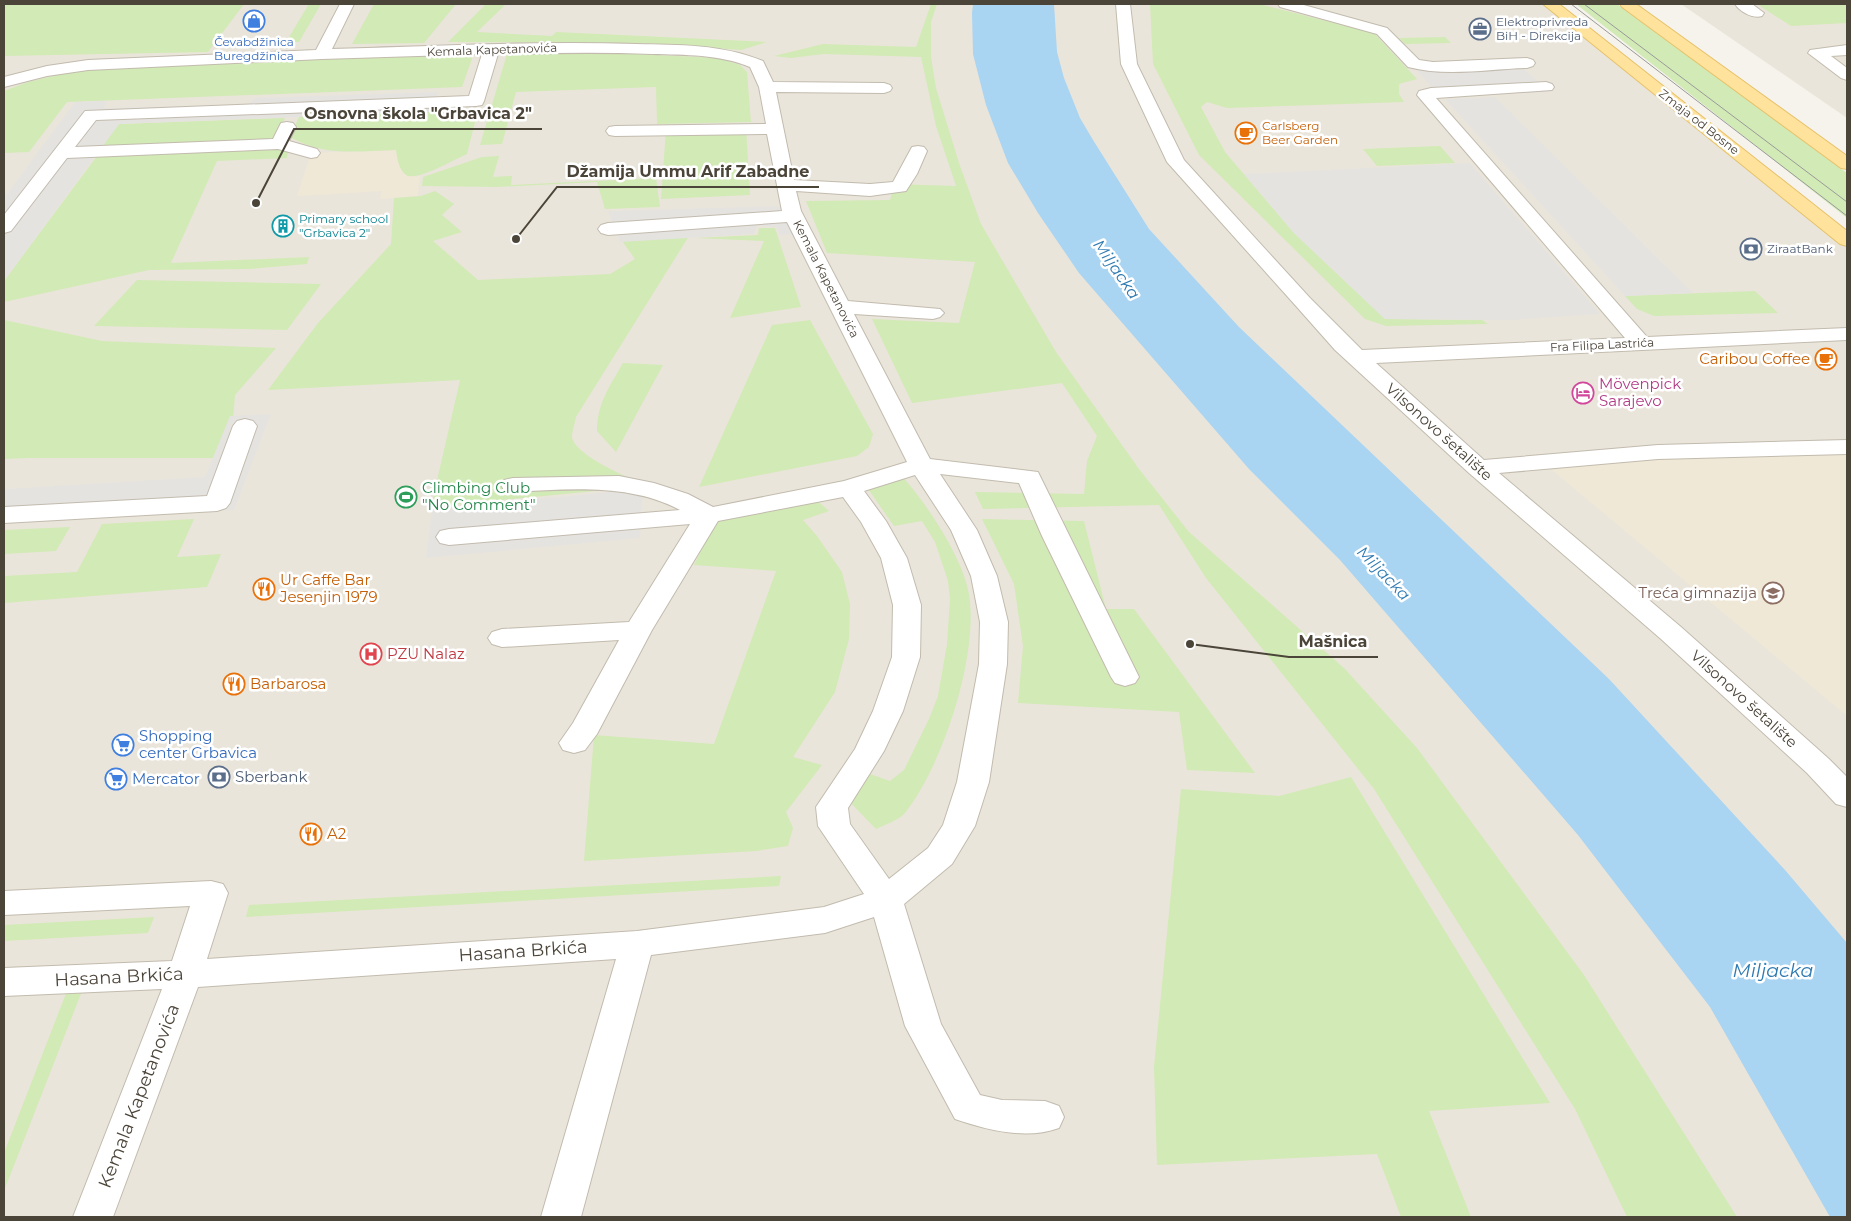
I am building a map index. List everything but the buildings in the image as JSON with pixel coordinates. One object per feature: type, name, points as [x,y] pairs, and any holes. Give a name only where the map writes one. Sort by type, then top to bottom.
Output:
[{"type":"main road","name":"Zmaja od Bosne","points":[[1550,4],[1847,240]]},
{"type":"main road","points":[[1627,4],[1847,164]]},
{"type":"street","points":[[322,54],[347,4]]},
{"type":"street","name":"Vilsonovo šetalište","points":[[1124,4],[1129,64],[1176,162],[1316,317],[1356,357],[1478,468],[1671,633],[1818,766],[1847,796]]},
{"type":"street","points":[[1286,4],[1382,31],[1414,64],[1433,67],[1527,63]]},
{"type":"street","points":[[1742,4],[1757,13]]},
{"type":"street","name":"Kemala Kapetanovića","points":[[5,81],[47,71],[88,65],[322,54],[587,47],[705,51],[742,58],[758,64],[767,87],[794,216],[920,465],[964,530],[984,576],[994,622],[993,664],[973,782]]},
{"type":"street","points":[[4,227],[91,115],[476,101],[492,50]]},
{"type":"street","points":[[1847,50],[1816,53],[1847,75]]},
{"type":"street","points":[[767,87],[884,88]]},
{"type":"street","points":[[1546,87],[1431,93],[1425,95],[1642,343]]},
{"type":"street","points":[[279,144],[296,108]]},
{"type":"street","points":[[615,132],[776,129]]},
{"type":"street","points":[[62,153],[279,144],[312,154]]},
{"type":"street","points":[[787,185],[870,190],[899,186],[908,174],[918,151]]},
{"type":"street","points":[[608,229],[794,216]]},
{"type":"street","points":[[840,307],[933,312]]},
{"type":"street","name":"Fra Filipa Lastrića","points":[[1356,357],[1847,334]]},
{"type":"street","points":[[4,514],[217,504],[245,426]]},
{"type":"street","points":[[1478,468],[1658,452],[1847,447]]},
{"type":"street","points":[[449,537],[709,515],[849,488],[920,465],[1029,477],[1055,536],[1125,677]]},
{"type":"street","points":[[513,485],[619,483],[645,488],[679,500],[709,515]]},
{"type":"street","points":[[849,488],[873,521],[894,558],[907,606],[906,657],[888,711],[869,751],[832,806],[834,826],[886,900],[923,1026],[968,1108],[1002,1116],[1045,1117]]},
{"type":"street","points":[[574,744],[586,727],[638,630],[709,515]]},
{"type":"street","points":[[502,638],[638,630]]},
{"type":"street","name":"Hasana Brkića","points":[[4,982],[185,974],[637,944],[825,920],[886,900],[940,856],[959,826],[973,782]]},
{"type":"street","name":"Kemala Kapetanovića","points":[[4,903],[211,892],[185,974],[93,1217]]},
{"type":"street","points":[[561,1217],[637,944]]},
{"type":"shaded area","points":[[4,4],[1550,4],[1847,240],[1847,1217],[4,1217]]},
{"type":"shaded area","points":[[1681,4],[1847,4],[1847,118]]},
{"type":"shaded area","points":[[1522,67],[1549,92],[1440,96],[1417,71]]},
{"type":"shaded area","points":[[439,92],[436,99],[452,98],[447,111],[119,124],[4,281],[4,198],[75,102],[106,101],[104,108],[248,105],[255,98]]},
{"type":"shaded area","points":[[1495,97],[1693,293],[1625,296],[1445,99]]},
{"type":"shaded area","points":[[396,150],[416,177],[420,176],[418,196],[380,199],[382,191],[297,196],[311,153]]},
{"type":"shaded area","points":[[1470,163],[1600,314],[1509,320],[1385,319],[1294,233],[1244,174]]},
{"type":"shaded area","points":[[784,206],[802,234],[780,235],[777,227],[757,226],[754,234],[620,242],[608,211]]},
{"type":"shaded area","points":[[271,414],[234,510],[4,523],[4,489],[205,477],[230,416]]},
{"type":"shaded area","name":"Treća gimnazija","points":[[1847,450],[1846,715],[1552,470],[1679,454]]},
{"type":"shaded area","points":[[643,489],[640,538],[426,558],[432,509]]},
{"type":"green space","points":[[4,4],[244,4],[208,52],[4,56]]},
{"type":"green space","points":[[309,4],[321,4],[299,42],[286,42]]},
{"type":"green space","points":[[374,4],[456,4],[424,43],[352,44]]},
{"type":"green space","points":[[486,4],[506,4],[477,32],[552,36],[556,32],[767,42],[741,50],[644,43],[448,42]]},
{"type":"green space","points":[[931,4],[937,4],[931,22],[931,57],[936,88],[959,163],[981,224],[1056,352],[1139,469],[1189,532],[1344,668],[1417,748],[1584,975],[1737,1217],[1627,1217],[1575,1109],[1374,789],[1206,578],[1159,505],[983,509],[975,492],[1084,494],[1087,461],[1097,436],[1062,383],[912,403],[872,319],[959,323],[975,262],[827,253],[806,201],[890,200],[894,184],[956,186],[936,126],[921,57],[824,54],[791,58],[774,56],[823,44],[916,47]]},
{"type":"green space","points":[[1150,4],[1259,4],[1374,33],[1417,79],[1399,84],[1399,94],[1404,102],[1227,108],[1207,102],[1201,107],[1225,152],[1294,233],[1385,319],[1482,320],[1488,324],[1386,326],[1365,319],[1199,155],[1153,64]]},
{"type":"green space","points":[[1576,4],[1617,4],[1847,173],[1847,218]]},
{"type":"green space","points":[[1757,4],[1847,4],[1847,23],[1791,26]]},
{"type":"green space","points":[[1445,37],[1451,43],[1405,44],[1399,38]]},
{"type":"green space","points":[[474,53],[462,87],[67,102],[29,152],[4,153],[4,91],[28,82],[95,66]]},
{"type":"green space","points":[[612,53],[719,58],[740,65],[747,72],[751,122],[657,124],[656,87],[516,92],[502,144],[480,145],[507,54]]},
{"type":"green space","points":[[478,110],[467,154],[427,173],[418,175],[411,176],[404,173],[399,164],[396,150],[355,152],[329,150],[316,148],[290,137],[299,117]]},
{"type":"green space","points":[[285,118],[274,143],[99,149],[119,124]]},
{"type":"green space","points":[[746,127],[750,195],[661,199],[666,130]]},
{"type":"green space","points":[[1440,146],[1455,163],[1377,166],[1363,149]]},
{"type":"green space","points":[[279,149],[288,152],[287,158],[217,161],[171,263],[309,257],[307,264],[249,269],[149,270],[4,302],[4,281],[97,156]]},
{"type":"green space","points":[[499,156],[493,177],[512,176],[511,185],[656,178],[660,207],[605,209],[597,182],[496,187],[422,186],[423,177],[482,157]]},
{"type":"green space","points":[[435,191],[454,204],[442,215],[462,232],[433,241],[478,280],[610,274],[635,259],[620,238],[689,236],[576,417],[572,432],[575,444],[583,452],[604,466],[647,486],[431,507],[460,380],[268,390],[318,323],[391,244],[394,198],[421,196]]},
{"type":"green space","points":[[759,228],[775,228],[801,307],[730,318],[764,241],[695,238],[758,235]]},
{"type":"green space","points":[[137,280],[321,284],[287,330],[94,326]]},
{"type":"green space","points":[[1755,291],[1778,313],[1654,316],[1637,309],[1625,296]]},
{"type":"green space","points":[[4,320],[102,341],[276,348],[235,395],[232,432],[224,458],[4,459]]},
{"type":"green space","points":[[810,320],[873,434],[869,447],[857,456],[699,487],[772,325]]},
{"type":"green space","points":[[623,363],[663,365],[616,452],[597,431],[599,412],[605,395]]},
{"type":"green space","points":[[902,476],[932,516],[959,564],[969,594],[971,619],[969,647],[955,708],[945,739],[932,767],[905,813],[876,829],[844,796],[867,773],[890,781],[904,770],[938,696],[947,644],[950,599],[948,581],[935,542],[922,521],[894,526],[866,486]]},
{"type":"green space","points":[[815,499],[829,511],[803,520],[817,536],[842,572],[850,604],[849,639],[835,692],[793,757],[822,765],[786,812],[793,828],[788,846],[756,851],[584,861],[594,735],[714,744],[776,571],[694,565],[720,512]]},
{"type":"green space","points":[[194,519],[177,557],[221,554],[207,587],[4,603],[4,576],[77,572],[102,524]]},
{"type":"green space","points":[[982,519],[1084,521],[1106,609],[1134,609],[1255,773],[1187,770],[1179,712],[1018,703],[1023,646],[1014,584]]},
{"type":"green space","points":[[70,527],[56,551],[4,554],[4,530]]},
{"type":"green space","points":[[1351,777],[1550,1103],[1429,1111],[1471,1217],[1401,1217],[1377,1154],[1157,1165],[1154,1067],[1181,789],[1279,796]]},
{"type":"green space","points":[[781,876],[779,886],[246,917],[249,905]]},
{"type":"green space","points":[[154,917],[148,933],[4,941],[4,925]]},
{"type":"green space","points":[[67,991],[82,991],[4,1191],[4,1153]]},
{"type":"water","name":"Miljacka","points":[[973,4],[1054,4],[1057,52],[1064,78],[1080,118],[1149,229],[1239,327],[1609,679],[1785,870],[1847,943],[1847,1217],[1830,1217],[1710,1007],[1578,835],[1340,560],[1249,469],[1079,273],[1038,213],[1008,163],[986,105],[973,54]]},
{"type":"tram line","points":[[1571,4],[1847,216]]},
{"type":"tram line","points":[[1584,4],[1847,202]]},
{"type":"place","name":"Čevabdžinica Buregdžinica","points":[[254,21]]},
{"type":"place","name":"Elektroprivreda BiH - Direkcija","points":[[1480,29]]},
{"type":"place","name":"Carlsberg Beer Garden","points":[[1246,133]]},
{"type":"place","name":"Osnovna škola \"Grbavica 2\"","points":[[256,203]]},
{"type":"place","name":"Primary school \"Grbavica 2\"","points":[[283,226]]},
{"type":"place","name":"Džamija Ummu Arif Zabadne","points":[[516,239]]},
{"type":"place","name":"ZiraatBank","points":[[1751,249]]},
{"type":"place","name":"Caribou Coffee","points":[[1826,359]]},
{"type":"place","name":"Mövenpick Sarajevo","points":[[1583,393]]},
{"type":"place","name":"Climbing Club \"No Comment\"","points":[[406,497]]},
{"type":"place","name":"Ur Caffe Bar Jesenjin 1979","points":[[264,589]]},
{"type":"place","name":"Treća gimnazija","points":[[1773,593]]},
{"type":"place","name":"Mašnica","points":[[1190,644]]},
{"type":"place","name":"PZU Nalaz","points":[[371,654]]},
{"type":"place","name":"Barbarosa","points":[[234,684]]},
{"type":"place","name":"Shopping center Grbavica","points":[[123,745]]},
{"type":"place","name":"Sberbank","points":[[219,777]]},
{"type":"place","name":"Mercator","points":[[116,779]]},
{"type":"place","name":"A2","points":[[311,834]]}]
